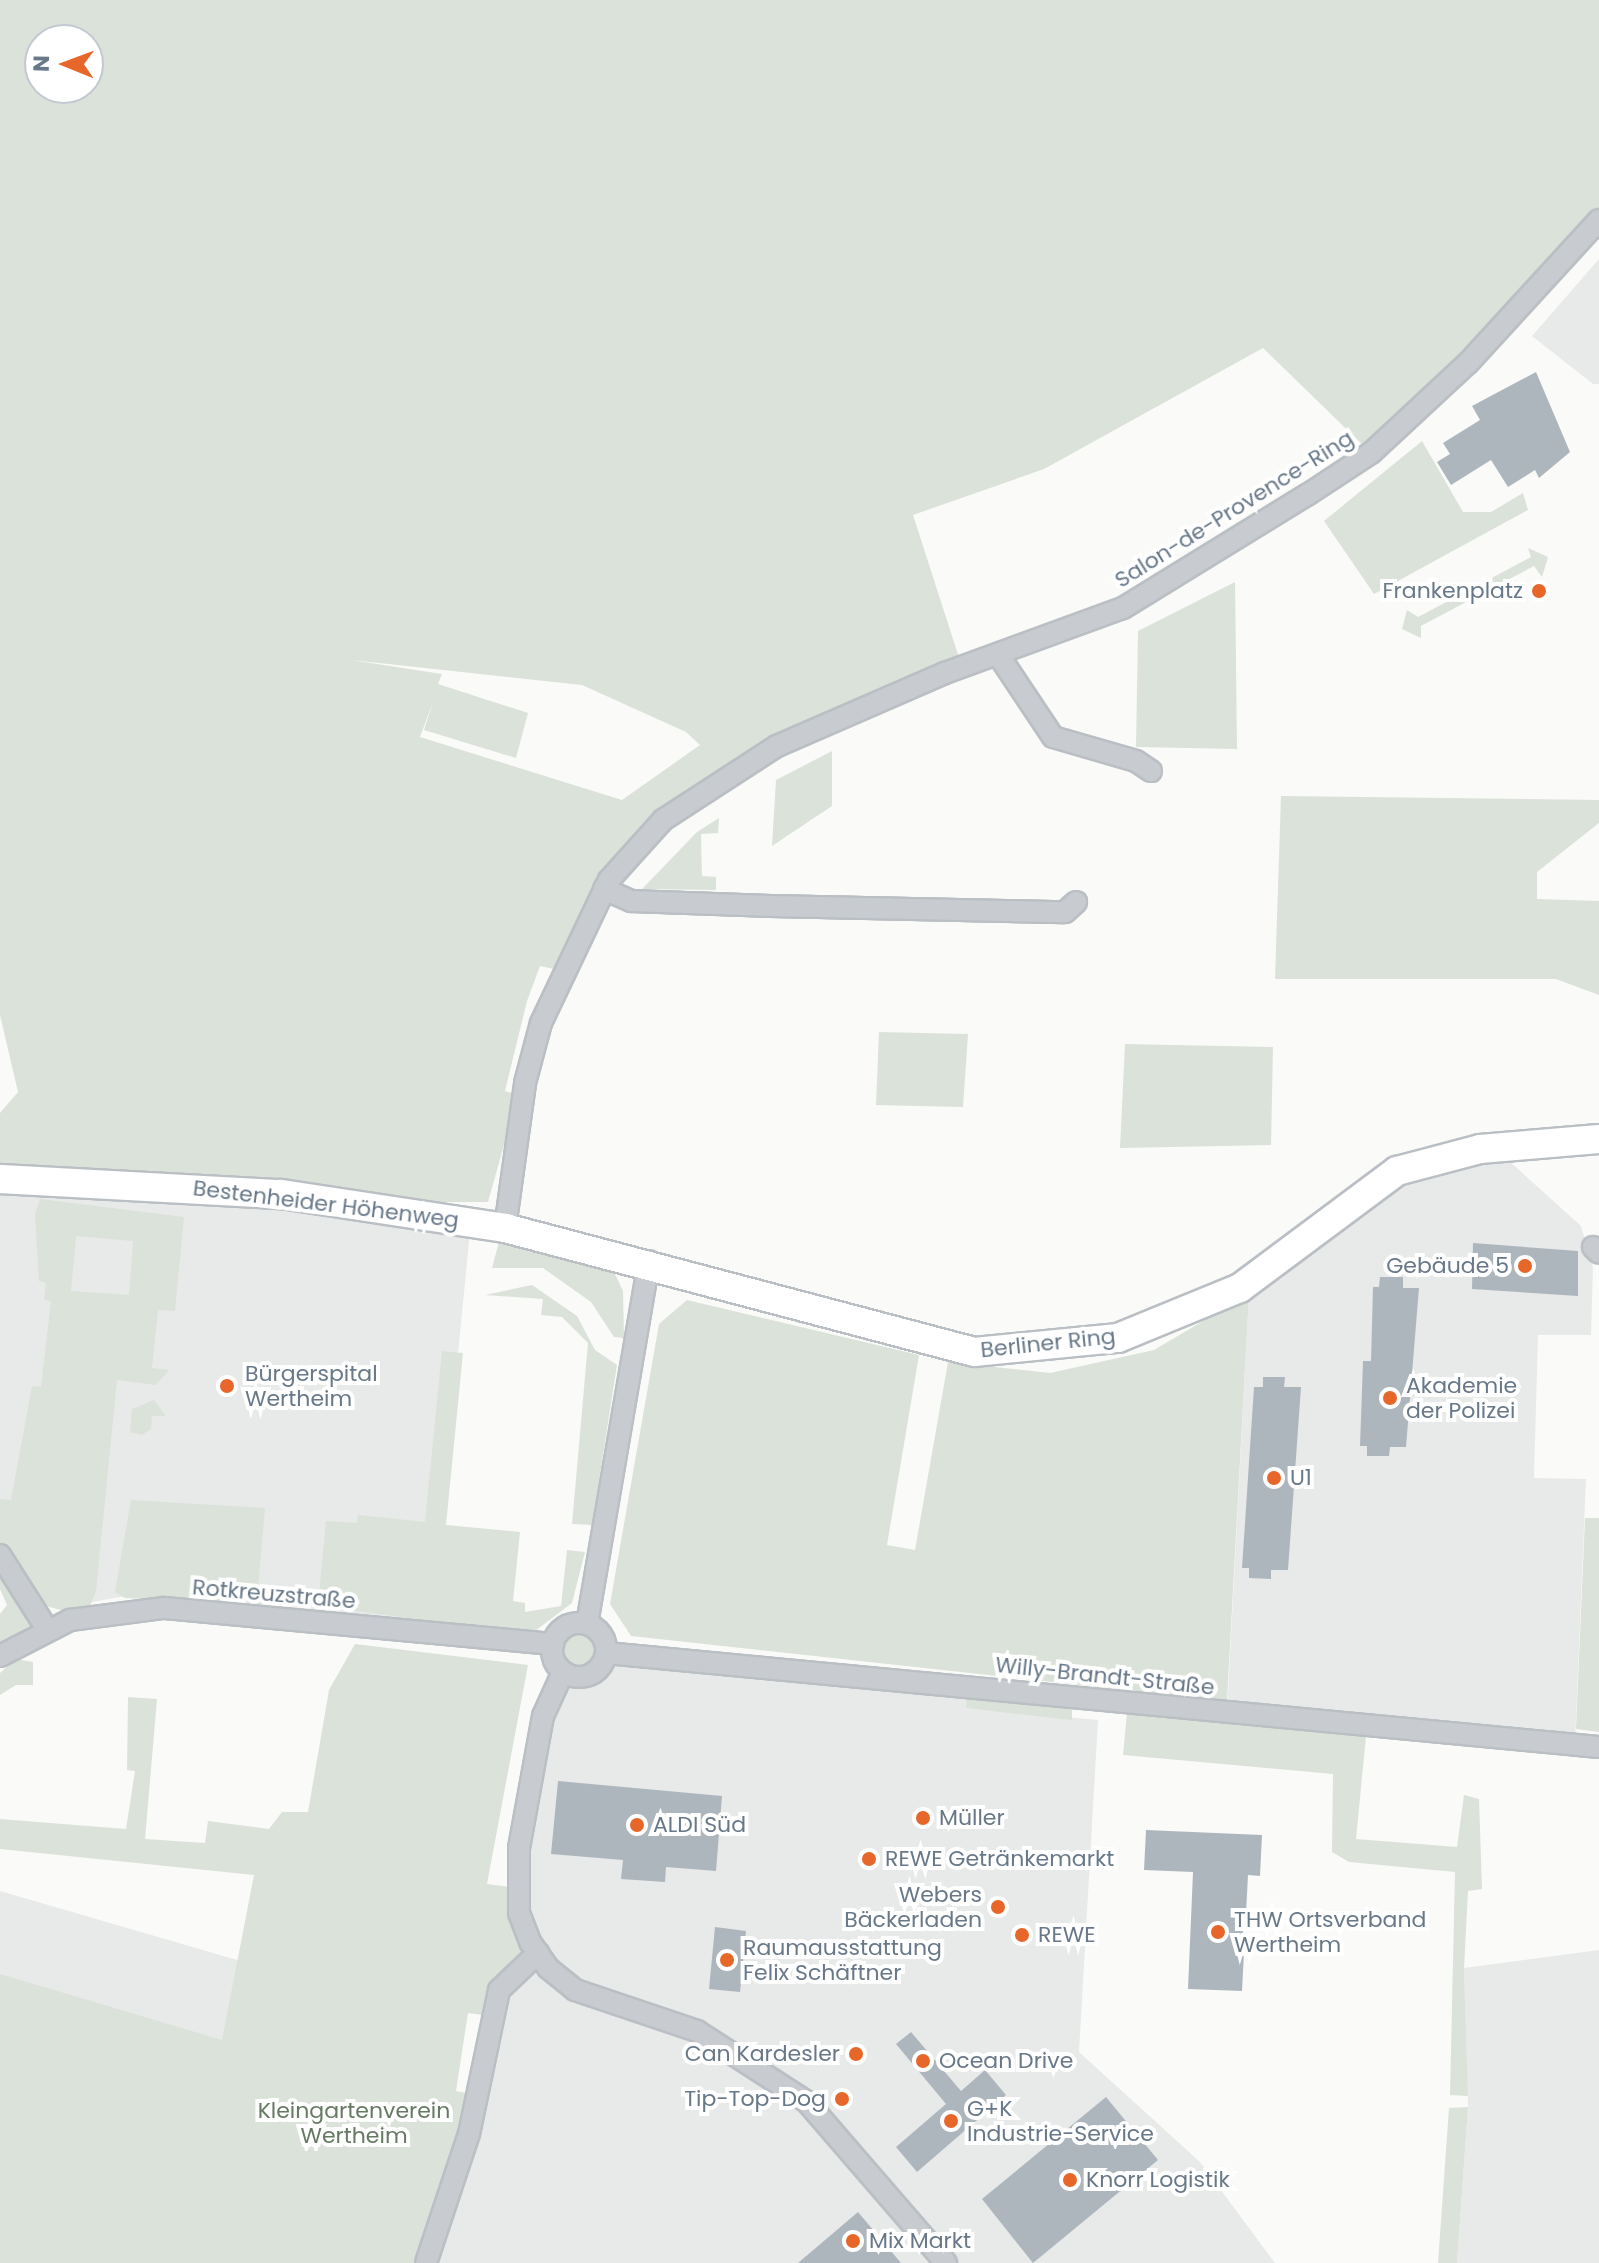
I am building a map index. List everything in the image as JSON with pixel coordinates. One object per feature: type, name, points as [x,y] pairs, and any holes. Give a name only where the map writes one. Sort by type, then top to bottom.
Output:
[{"type":"street","name":"Salon-de-Provence-Ring","points":[[505,1228],[525,1083],[541,1023],[604,889],[663,820],[777,746],[1123,608],[1371,453],[1468,363],[1599,220]]},
{"type":"street","points":[[999,656],[1053,737],[1136,761],[1151,771]]},
{"type":"street","points":[[604,889],[631,901],[771,906],[1065,912],[1076,902]]},
{"type":"street","name":"Berliner Ring","points":[[649,1261],[974,1352],[1118,1338],[1240,1288],[1397,1171],[1480,1149],[1599,1139]]},
{"type":"street","name":"Bestenheider Höhenweg","points":[[0,1179],[281,1194],[505,1228],[649,1261]]},
{"type":"street","points":[[587,1624],[649,1261]]},
{"type":"street","points":[[0,1555],[47,1629]]},
{"type":"street","name":"Rotkreuzstraße","points":[[0,1656],[47,1629],[110,1612],[164,1608],[553,1644]]},
{"type":"street","points":[[563,1672],[587,1676],[606,1653],[602,1635],[587,1624],[564,1628],[553,1644],[563,1672],[543,1716],[519,1848],[519,1913],[538,1953],[575,1990],[697,2031],[807,2102],[946,2263]]},
{"type":"street","name":"Willy-Brandt-Straße","points":[[606,1653],[1599,1747]]},
{"type":"street","points":[[426,2263],[469,2134],[499,1990],[538,1953]]},
{"type":"shaded area","points":[[1599,259],[1599,384],[1593,384],[1532,336]]},
{"type":"shaded area","name":"Akademie der Polizei","points":[[1507,1159],[1581,1226],[1593,1268],[1591,1335],[1538,1335],[1534,1478],[1586,1479],[1575,1743],[1227,1713],[1249,1294],[1368,1198],[1433,1166]]},
{"type":"shaded area","name":"Bürgerspital Wertheim","points":[[0,1185],[402,1218],[470,1231],[432,1621],[126,1596],[58,1608],[0,1542]]},
{"type":"shaded area","points":[[604,1660],[967,1686],[966,1708],[1098,1720],[1079,2052],[1200,2162],[1275,2263],[426,2263],[519,1913],[543,1716],[569,1675],[588,1676]]},
{"type":"shaded area","points":[[0,1891],[282,1973],[214,2252],[0,2263]]},
{"type":"shaded area","points":[[1599,1950],[1599,2263],[1457,2263],[1468,2107],[1464,1968]]},
{"type":"green space","points":[[0,0],[1599,0],[1599,208],[1371,453],[1263,348],[1044,469],[913,515],[962,667],[777,746],[663,820],[597,888],[554,969],[540,966],[527,1001],[505,1091],[518,1095],[488,1202],[444,1202],[438,1217],[0,1179],[0,1113],[18,1092],[0,1015]],"holes":[[[351,660],[582,685],[686,732],[700,745],[622,800],[420,737],[433,702],[424,730],[516,758],[528,713],[438,684],[442,674]]]},
{"type":"green space","points":[[1422,441],[1463,512],[1491,512],[1523,493],[1528,510],[1374,594],[1324,521]]},
{"type":"green space","points":[[1528,548],[1548,557],[1542,577],[1534,566],[1421,626],[1421,638],[1402,629],[1407,610],[1418,617],[1531,557]]},
{"type":"green space","points":[[1235,582],[1237,749],[1136,747],[1138,631]]},
{"type":"green space","points":[[832,751],[832,806],[772,846],[776,780]]},
{"type":"green space","points":[[1281,796],[1599,800],[1599,823],[1537,872],[1537,899],[1599,901],[1599,995],[1556,979],[1275,979]]},
{"type":"green space","points":[[719,818],[718,833],[701,834],[702,876],[716,877],[716,890],[642,889],[697,832]]},
{"type":"green space","points":[[879,1032],[968,1034],[963,1107],[876,1105]]},
{"type":"green space","points":[[1125,1044],[1273,1047],[1271,1145],[1120,1148]]},
{"type":"green space","points":[[40,1199],[184,1217],[175,1311],[158,1310],[152,1368],[169,1370],[156,1385],[117,1380],[96,1591],[90,1606],[64,1611],[39,1604],[0,1543],[0,1499],[11,1500],[32,1386],[41,1387],[51,1301],[44,1300],[46,1283],[39,1281],[35,1214]],"holes":[[[76,1236],[133,1241],[129,1295],[71,1291]]]},
{"type":"green space","points":[[500,1238],[599,1262],[615,1274],[623,1291],[624,1338],[614,1337],[591,1302],[543,1268],[492,1268]]},
{"type":"green space","points":[[532,1285],[577,1316],[595,1350],[617,1365],[592,1525],[572,1524],[588,1343],[562,1317],[541,1315],[543,1299],[485,1295]]},
{"type":"green space","points":[[1249,1294],[1227,1701],[631,1636],[610,1604],[659,1324],[687,1300],[919,1355],[887,1545],[915,1550],[948,1362],[1050,1373],[1154,1350]]},
{"type":"green space","points":[[442,1351],[463,1353],[446,1525],[520,1532],[513,1601],[525,1603],[525,1612],[561,1606],[567,1550],[585,1552],[572,1603],[531,1634],[318,1606],[326,1521],[357,1523],[358,1515],[425,1522]]},
{"type":"green space","points":[[154,1400],[166,1416],[152,1416],[151,1429],[142,1435],[130,1432],[132,1409]]},
{"type":"green space","points":[[131,1500],[265,1508],[258,1588],[285,1592],[283,1605],[125,1598],[115,1592]]},
{"type":"green space","points":[[1585,1518],[1599,1518],[1599,1732],[1576,1729]]},
{"type":"green space","points":[[0,1555],[47,1629],[0,1656],[0,1614],[7,1605],[0,1589]]},
{"type":"green space","points":[[578,1633],[590,1638],[595,1650],[590,1662],[578,1667],[566,1662],[561,1650],[566,1638]]},
{"type":"green space","name":"Kleingartenverein Wertheim","points":[[355,1644],[528,1665],[487,1884],[518,1888],[530,1942],[491,2016],[468,2013],[456,2091],[472,2094],[416,2263],[0,2263],[0,1974],[222,2040],[254,1875],[0,1849],[0,1819],[126,1829],[135,1771],[127,1770],[128,1697],[157,1699],[145,1839],[205,1843],[208,1821],[269,1829],[282,1812],[308,1812],[329,1690]]},
{"type":"green space","points":[[16,1659],[33,1662],[33,1685],[16,1685],[0,1695],[0,1673]]},
{"type":"green space","points":[[967,1686],[1072,1696],[1072,1720],[966,1708]]},
{"type":"green space","points":[[1128,1702],[1367,1726],[1356,1839],[1457,1847],[1464,1795],[1479,1799],[1482,1889],[1468,1891],[1464,1968],[1468,2096],[1450,2095],[1455,1872],[1349,1862],[1332,1852],[1333,1774],[1123,1755]]},
{"type":"green space","points":[[1468,2107],[1457,2263],[1438,2263],[1449,2108]]},
{"type":"building","points":[[1536,372],[1570,452],[1539,478],[1535,470],[1508,487],[1491,460],[1451,485],[1437,462],[1450,454],[1443,443],[1480,420],[1472,406]]},
{"type":"building","name":"Gebäude 5","points":[[1473,1243],[1578,1251],[1578,1296],[1472,1289]]},
{"type":"building","points":[[1380,1277],[1403,1277],[1403,1288],[1419,1288],[1406,1447],[1390,1447],[1389,1456],[1367,1456],[1367,1446],[1360,1446],[1363,1361],[1371,1361],[1373,1287],[1379,1287]]},
{"type":"building","name":"U1","points":[[1263,1377],[1285,1377],[1284,1387],[1301,1387],[1288,1570],[1271,1570],[1271,1579],[1249,1578],[1249,1568],[1242,1568],[1254,1387],[1263,1387]]},
{"type":"building","name":"ALDI Süd","points":[[558,1781],[722,1796],[716,1871],[666,1867],[665,1882],[621,1879],[623,1860],[551,1854]]},
{"type":"building","name":"THW Ortsverband Wertheim","points":[[1146,1830],[1262,1835],[1260,1876],[1248,1875],[1242,1991],[1188,1989],[1193,1872],[1144,1870]]},
{"type":"building","name":"Raumausstattung Felix Schäftner","points":[[715,1927],[746,1931],[740,1992],[709,1989]]},
{"type":"building","name":"G+K Industrie-Service","points":[[911,2032],[961,2091],[985,2070],[1006,2095],[917,2172],[896,2147],[946,2104],[896,2044]]},
{"type":"building","name":"Knorr Logistik","points":[[1106,2097],[1158,2160],[1033,2263],[982,2199]]},
{"type":"building","name":"Mix Markt","points":[[858,2212],[901,2263],[798,2263]]},
{"type":"place","name":"Frankenplatz","points":[[1539,591]]},
{"type":"place","name":"Gebäude 5","points":[[1525,1266]]},
{"type":"place","name":"Bürgerspital Wertheim","points":[[227,1386]]},
{"type":"place","name":"Akademie der Polizei","points":[[1390,1398]]},
{"type":"place","name":"U1","points":[[1274,1478]]},
{"type":"place","name":"Müller","points":[[923,1818]]},
{"type":"place","name":"ALDI Süd","points":[[637,1825]]},
{"type":"place","name":"REWE Getränkemarkt","points":[[869,1859]]},
{"type":"place","name":"Webers Bäckerladen","points":[[998,1907]]},
{"type":"place","name":"THW Ortsverband Wertheim","points":[[1218,1932]]},
{"type":"place","name":"REWE","points":[[1022,1935]]},
{"type":"place","name":"Raumausstattung Felix Schäftner","points":[[727,1960]]},
{"type":"place","name":"Can Kardesler","points":[[856,2054]]},
{"type":"place","name":"Ocean Drive","points":[[923,2061]]},
{"type":"place","name":"Tip-Top-Dog","points":[[842,2099]]},
{"type":"place","name":"G+K Industrie-Service","points":[[951,2121]]},
{"type":"place","name":"Knorr Logistik","points":[[1070,2180]]},
{"type":"place","name":"Mix Markt","points":[[853,2241]]}]
